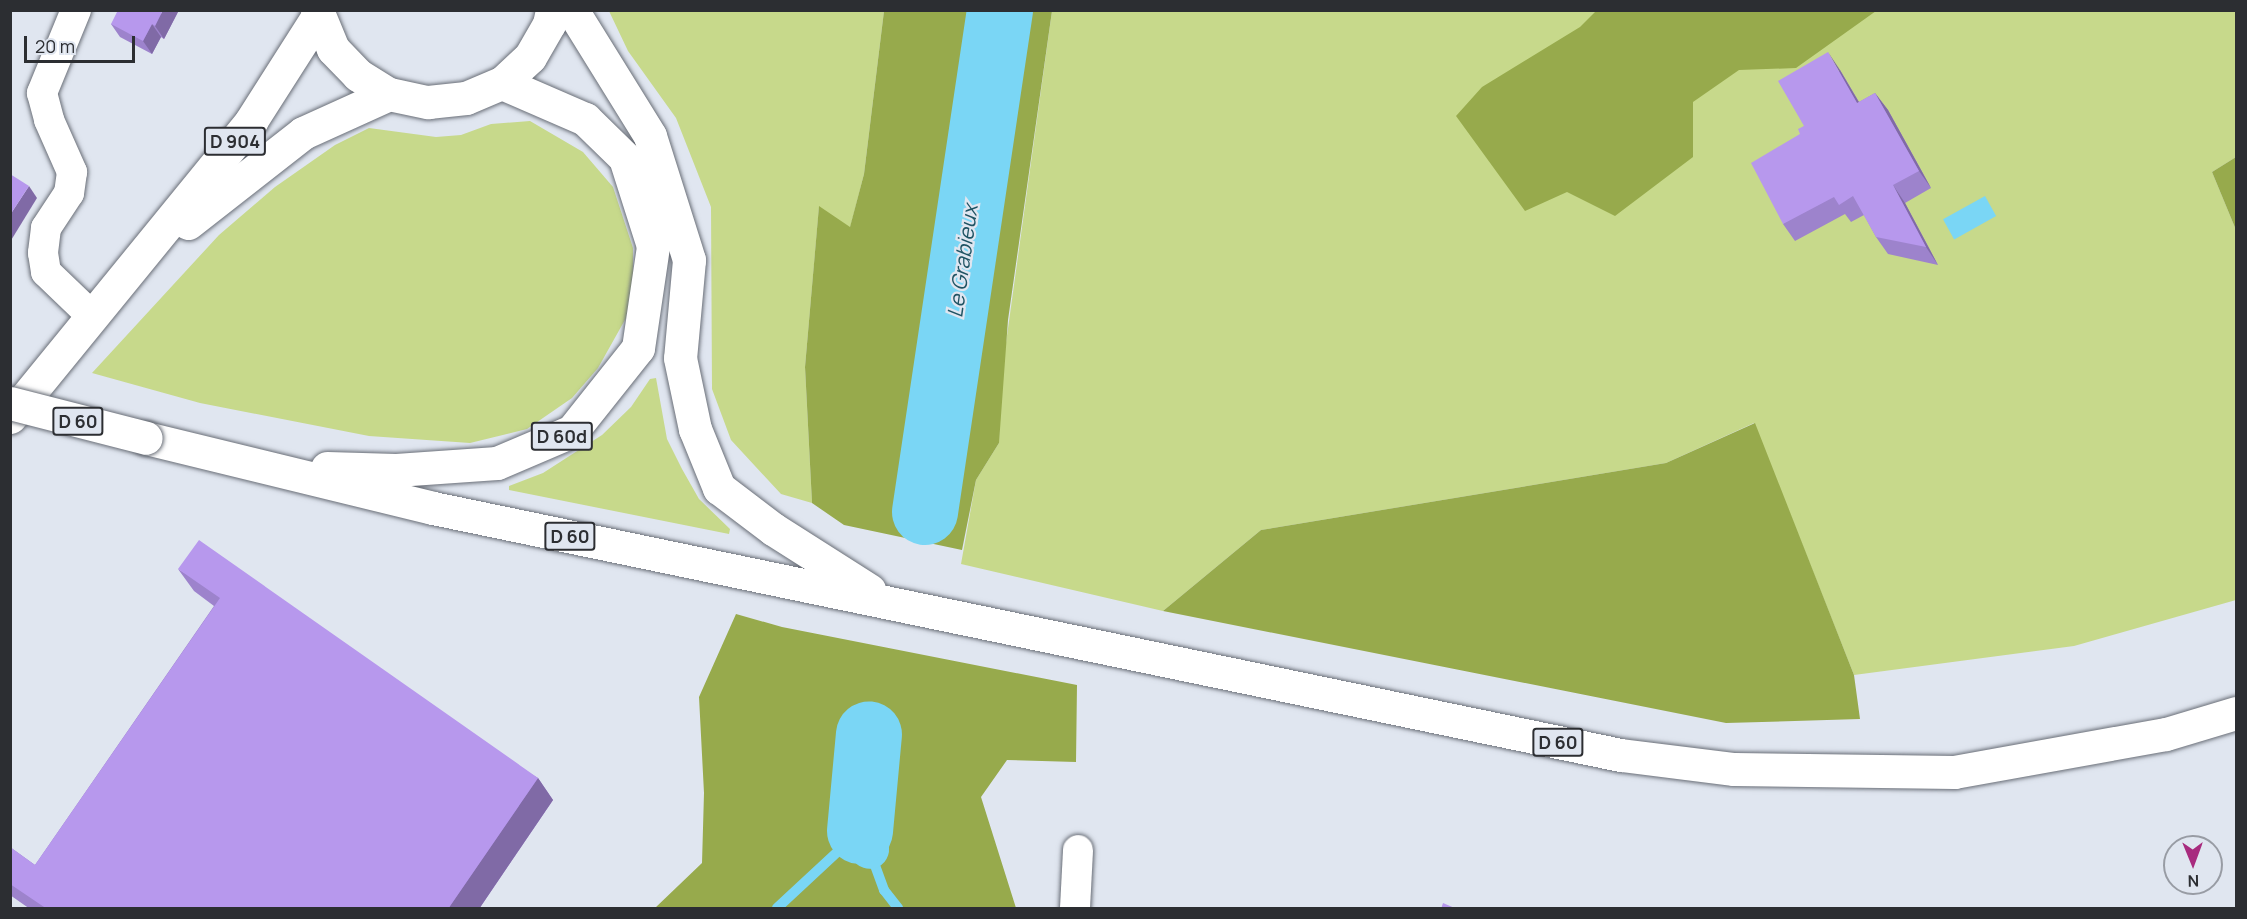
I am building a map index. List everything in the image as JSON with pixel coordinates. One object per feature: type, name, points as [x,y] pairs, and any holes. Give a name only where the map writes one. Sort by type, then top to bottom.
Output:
[{"type":"main road","points":[[317,14],[340,55],[358,75],[389,94],[428,102],[466,99],[502,82],[530,57],[549,24],[552,10]]},
{"type":"main road","points":[[572,10],[650,136],[689,260],[680,358],[695,429],[719,488],[773,529],[886,600]]},
{"type":"main road","name":"D 904","points":[[10,417],[142,259],[251,121],[317,14]]},
{"type":"main road","name":"D 60d","points":[[255,466],[396,470],[496,463],[572,432],[638,348],[653,246],[626,158],[585,119],[502,82]]},
{"type":"main road","name":"D 904","points":[[142,259],[303,133],[389,94]]},
{"type":"main road","name":"D 60","points":[[10,403],[255,466],[433,507],[886,600],[1328,697],[1621,755],[1734,769],[1954,772],[2166,734],[2236,713]]},
{"type":"street","points":[[74,11],[42,93],[41,116],[72,172],[69,193],[46,228],[46,272],[93,317]]},
{"type":"street","points":[[1075,909],[1078,850]]},
{"type":"green space","points":[[609,11],[884,11],[864,174],[850,228],[819,207],[805,367],[812,503],[781,494],[731,440],[712,389],[711,207],[676,118],[628,51]]},
{"type":"green space","points":[[884,11],[1052,11],[1008,320],[999,443],[976,480],[962,550],[844,525],[812,503],[805,367],[819,206],[850,227],[864,174]]},
{"type":"green space","points":[[1052,11],[2236,11],[2236,157],[2212,172],[2236,230],[2236,600],[2074,646],[1854,675],[1754,423],[1666,463],[1261,530],[1163,611],[961,564],[976,480],[999,443],[1000,386]]},
{"type":"green space","points":[[1596,11],[1876,11],[1796,68],[1739,70],[1693,102],[1693,157],[1615,216],[1567,192],[1525,211],[1456,116],[1482,87],[1580,27]]},
{"type":"green space","points":[[530,121],[583,152],[613,187],[633,248],[633,288],[626,318],[598,368],[572,398],[527,429],[470,443],[369,436],[200,403],[92,373],[219,235],[275,187],[335,145],[369,128],[436,137],[461,135],[491,124]]},
{"type":"green space","points":[[2236,157],[2236,230],[2212,172]]},
{"type":"green space","points":[[656,378],[667,439],[699,499],[730,529],[729,534],[509,490],[509,486],[543,473],[602,435],[631,407],[650,379]]},
{"type":"green space","points":[[1755,423],[1854,675],[1860,719],[1726,723],[1163,611],[1261,530],[1666,463]]},
{"type":"green space","points":[[736,614],[782,627],[1077,685],[1076,762],[1007,760],[981,797],[1016,908],[655,908],[702,863],[704,793],[699,697]]},
{"type":"water","points":[[1985,196],[1996,216],[1954,239],[1943,219]]},
{"type":"building","points":[[118,10],[163,10],[155,26],[152,24],[143,41],[111,24]]},
{"type":"building","points":[[1828,52],[1857,103],[1875,93],[1919,171],[1893,185],[1926,247],[1876,237],[1853,196],[1839,205],[1834,197],[1783,224],[1751,163],[1800,134],[1798,129],[1804,126],[1778,81]]},
{"type":"building","points":[[10,174],[29,186],[10,215]]},
{"type":"building","points":[[199,540],[538,778],[448,909],[47,909],[10,884],[10,847],[35,865],[220,598],[178,569]]},
{"type":"building","points":[[1443,903],[1457,909],[1441,909]]},
{"type":"waterway","name":"Le Grabieux","points":[[925,512],[1000,10]]},
{"type":"waterway","name":"Le Grabieux","points":[[860,831],[869,734]]},
{"type":"waterway","points":[[777,908],[860,831]]},
{"type":"waterway","points":[[860,831],[869,849]]},
{"type":"waterway","points":[[869,849],[884,890],[898,908]]}]
